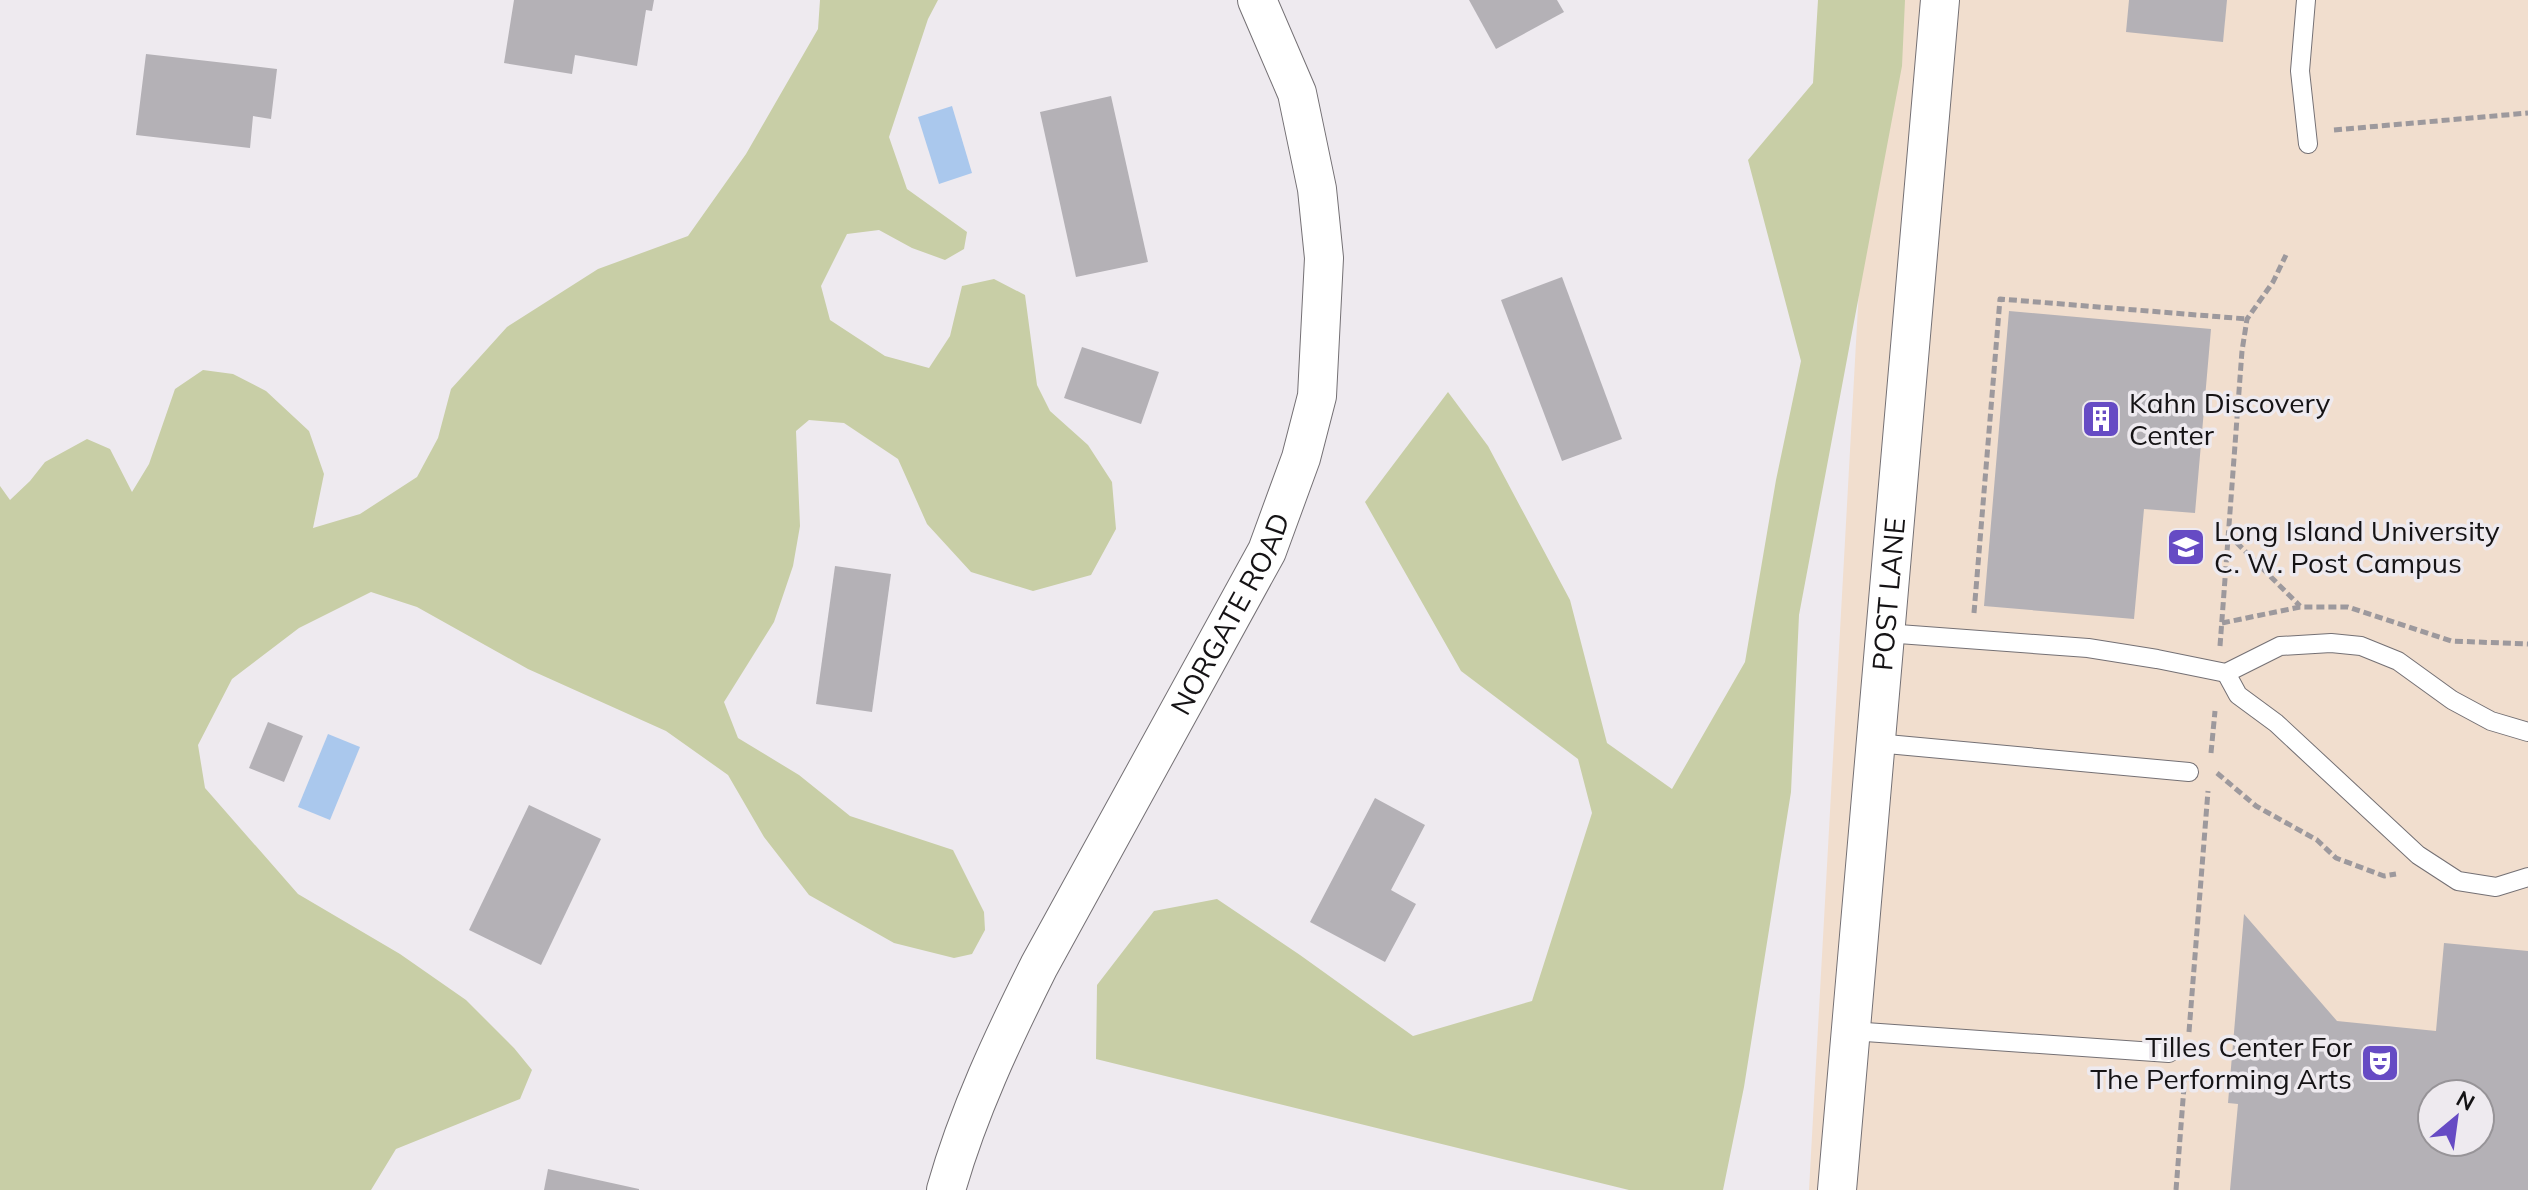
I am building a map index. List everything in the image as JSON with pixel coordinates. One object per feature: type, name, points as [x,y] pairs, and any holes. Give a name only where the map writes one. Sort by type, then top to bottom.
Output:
[{"type":"street","name":"NORGATE ROAD","points":[[946,1190],[957,1150],[1005,1034],[1039,966],[1267,551],[1301,458],[1317,396],[1324,258],[1317,189],[1297,93],[1257,0]]},
{"type":"street","name":"POST LANE","points":[[1837,1190],[1940,0]]},
{"type":"lane","points":[[2306,0],[2300,71],[2308,138]]},
{"type":"lane","points":[[1885,633],[2088,648],[2222,672],[2280,646],[2331,643],[2361,646],[2398,661],[2452,700],[2491,721],[2528,732]]},
{"type":"lane","points":[[2222,672],[2238,695],[2276,723],[2418,855],[2458,881],[2496,887],[2528,877]]},
{"type":"lane","points":[[1876,743],[2189,772]]},
{"type":"lane","points":[[1851,1031],[2169,1053]]},
{"type":"path","points":[[2308,138],[2528,113]]},
{"type":"path","points":[[2189,1034],[2210,768],[2222,672],[2228,534],[2242,351],[2247,319],[2273,282],[2286,255]]},
{"type":"path","points":[[1974,614],[2000,299],[2247,319]]},
{"type":"path","points":[[2228,534],[2300,607]]},
{"type":"path","points":[[2210,768],[2256,806],[2317,840],[2336,858],[2384,876],[2409,871]]},
{"type":"path","points":[[2176,1190],[2186,1065]]},
{"type":"shaded area","name":"Long Island University C. W. Post Campus","points":[[1875,0],[2528,0],[2528,1190],[1809,1190]]},
{"type":"green space","points":[[820,0],[938,0],[928,19],[889,137],[907,189],[967,232],[964,249],[945,260],[912,248],[879,230],[847,234],[821,286],[830,320],[885,356],[929,368],[950,336],[962,286],[994,279],[1025,295],[1037,385],[1050,411],[1088,445],[1112,482],[1116,529],[1091,575],[1033,591],[971,572],[927,524],[898,459],[844,423],[809,420],[796,431],[800,526],[793,566],[774,622],[724,702],[738,738],[799,775],[850,816],[953,850],[984,912],[985,930],[972,954],[954,958],[894,943],[809,895],[764,837],[728,775],[666,731],[528,669],[417,607],[371,592],[299,628],[232,679],[198,745],[205,788],[298,894],[400,954],[466,1000],[532,1070],[520,1099],[396,1149],[371,1190],[0,1190],[0,486],[10,500],[45,462],[87,439],[110,449],[132,492],[149,464],[175,389],[203,370],[233,374],[266,391],[309,431],[324,474],[313,528],[360,514],[417,477],[438,438],[451,389],[507,327],[598,269],[688,236],[746,154],[818,29]]},
{"type":"green space","points":[[1818,0],[1905,0],[1902,66],[1799,615],[1791,792],[1744,1087],[1723,1190],[1629,1190],[1096,1059],[1097,985],[1154,911],[1217,899],[1413,1036],[1532,1001],[1592,813],[1578,759],[1461,671],[1365,502],[1448,392],[1488,446],[1570,600],[1607,743],[1672,789],[1745,662],[1776,480],[1801,361],[1748,160],[1813,83]]},
{"type":"water","points":[[952,106],[972,173],[939,184],[918,117]]},
{"type":"water","points":[[328,734],[360,747],[330,820],[298,807]]},
{"type":"building","points":[[514,0],[654,0],[652,11],[646,10],[637,66],[575,55],[572,74],[504,63]]},
{"type":"building","points":[[1469,0],[1557,0],[1564,12],[1496,49]]},
{"type":"building","points":[[2129,0],[2227,0],[2223,42],[2126,32]]},
{"type":"building","points":[[146,54],[277,69],[271,119],[253,116],[250,148],[136,135]]},
{"type":"building","points":[[1111,96],[1148,262],[1076,277],[1040,112]]},
{"type":"building","points":[[1562,277],[1622,439],[1562,461],[1501,300]]},
{"type":"building","name":"Kahn Discovery Center","points":[[2009,311],[2211,329],[2195,513],[2144,509],[2134,619],[1984,606]]},
{"type":"building","points":[[1082,347],[1159,372],[1141,424],[1064,398]]},
{"type":"building","points":[[835,566],[891,574],[872,712],[816,704]]},
{"type":"building","points":[[268,722],[303,736],[284,782],[249,768]]},
{"type":"building","points":[[1375,798],[1425,825],[1391,890],[1416,904],[1385,962],[1310,922]]},
{"type":"building","points":[[529,805],[601,839],[541,965],[469,930]]},
{"type":"building","name":"Tilles Center For The Performing Arts","points":[[2244,914],[2337,1021],[2436,1031],[2444,943],[2528,951],[2528,1190],[2230,1190],[2238,1104],[2228,1103]]},
{"type":"building","points":[[548,1169],[639,1189],[639,1190],[544,1190]]},
{"type":"place","name":"Kahn Discovery Center","points":[[2101,419]]},
{"type":"place","name":"Long Island University C. W. Post Campus","points":[[2186,547]]},
{"type":"place","name":"Tilles Center For The Performing Arts","points":[[2380,1063]]}]
